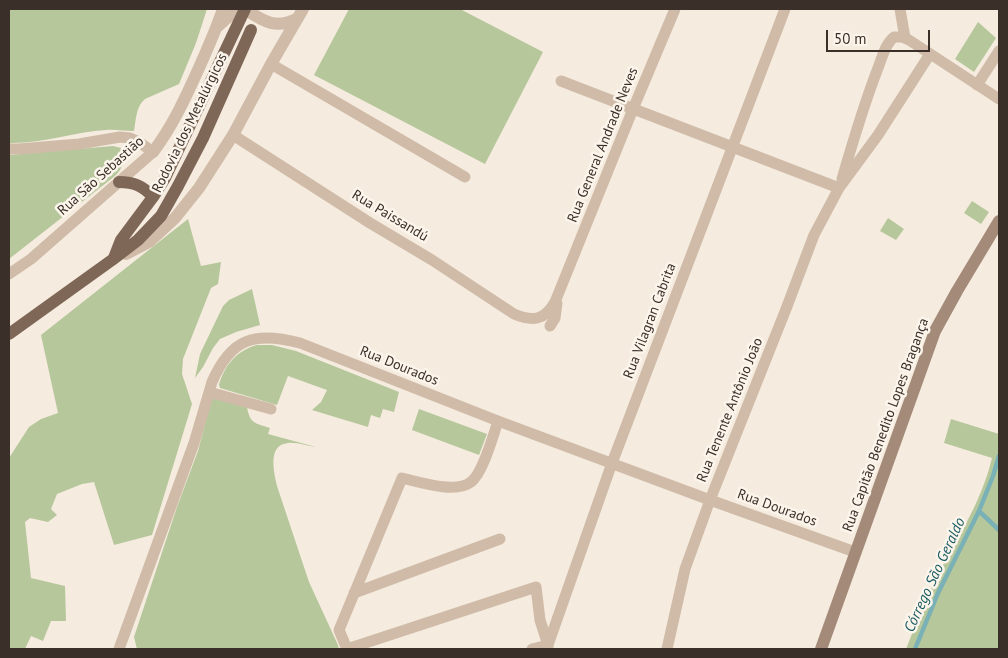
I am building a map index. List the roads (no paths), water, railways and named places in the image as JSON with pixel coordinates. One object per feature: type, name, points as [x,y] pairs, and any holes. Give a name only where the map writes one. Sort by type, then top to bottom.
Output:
[{"type":"main road","points":[[112,260],[121,240],[153,197],[169,169],[245,9]]},
{"type":"main road","name":"Rodovia dos Metalúrgicos","points":[[9,334],[138,240],[161,216],[203,138],[251,30]]},
{"type":"main road","points":[[119,182],[138,184],[153,197]]},
{"type":"main road","name":"Rua Capitão Benedito Lopes Bragança","points":[[821,649],[935,331],[999,221]]},
{"type":"street","name":"Rua São Sebastião","points":[[9,274],[31,259],[153,152],[176,117],[217,27],[222,9]]},
{"type":"street","name":"Rua São Sebastião","points":[[217,27],[237,9]]},
{"type":"street","points":[[245,9],[274,24],[289,23],[300,13]]},
{"type":"street","name":"Rua General Andrade Neves","points":[[532,319],[551,310],[675,9]]},
{"type":"street","name":"Rua Vilagran Cabrita","points":[[548,647],[612,463],[785,9]]},
{"type":"street","points":[[900,9],[899,37],[930,54],[999,99]]},
{"type":"street","points":[[112,260],[149,242],[175,218],[199,188],[233,135],[300,13]]},
{"type":"street","name":"Rua Tenente Antônio João","points":[[839,188],[859,123],[887,46],[891,39],[899,37]]},
{"type":"street","points":[[977,85],[999,51]]},
{"type":"street","name":"Rua Tenente Antônio João","points":[[667,649],[684,569],[814,235],[839,188],[878,134],[930,54]]},
{"type":"street","points":[[271,64],[465,177]]},
{"type":"street","points":[[561,81],[839,188]]},
{"type":"street","points":[[859,123],[861,129],[868,135],[878,134]]},
{"type":"street","name":"Rua Paissandú","points":[[233,135],[514,314],[532,319]]},
{"type":"street","points":[[9,149],[18,150],[79,144],[120,136],[140,142],[153,152]]},
{"type":"street","name":"Rua General Andrade Neves","points":[[550,326],[555,318],[558,294]]},
{"type":"street","name":"Rua Dourados","points":[[119,649],[194,444],[212,382],[219,366],[231,351],[246,341],[255,338],[274,338],[300,343],[498,421],[855,552]]},
{"type":"street","points":[[209,392],[270,409]]},
{"type":"street","points":[[498,421],[479,473],[470,483],[448,487],[402,478],[339,630],[347,649],[536,587],[540,620],[548,647],[532,649]]},
{"type":"street","points":[[354,593],[500,539]]},
{"type":"waterway","name":"Córrego São Geraldo","points":[[915,649],[938,593],[979,511],[999,456]]},
{"type":"waterway","name":"Córrego São Geraldo","points":[[979,511],[999,530]]}]
